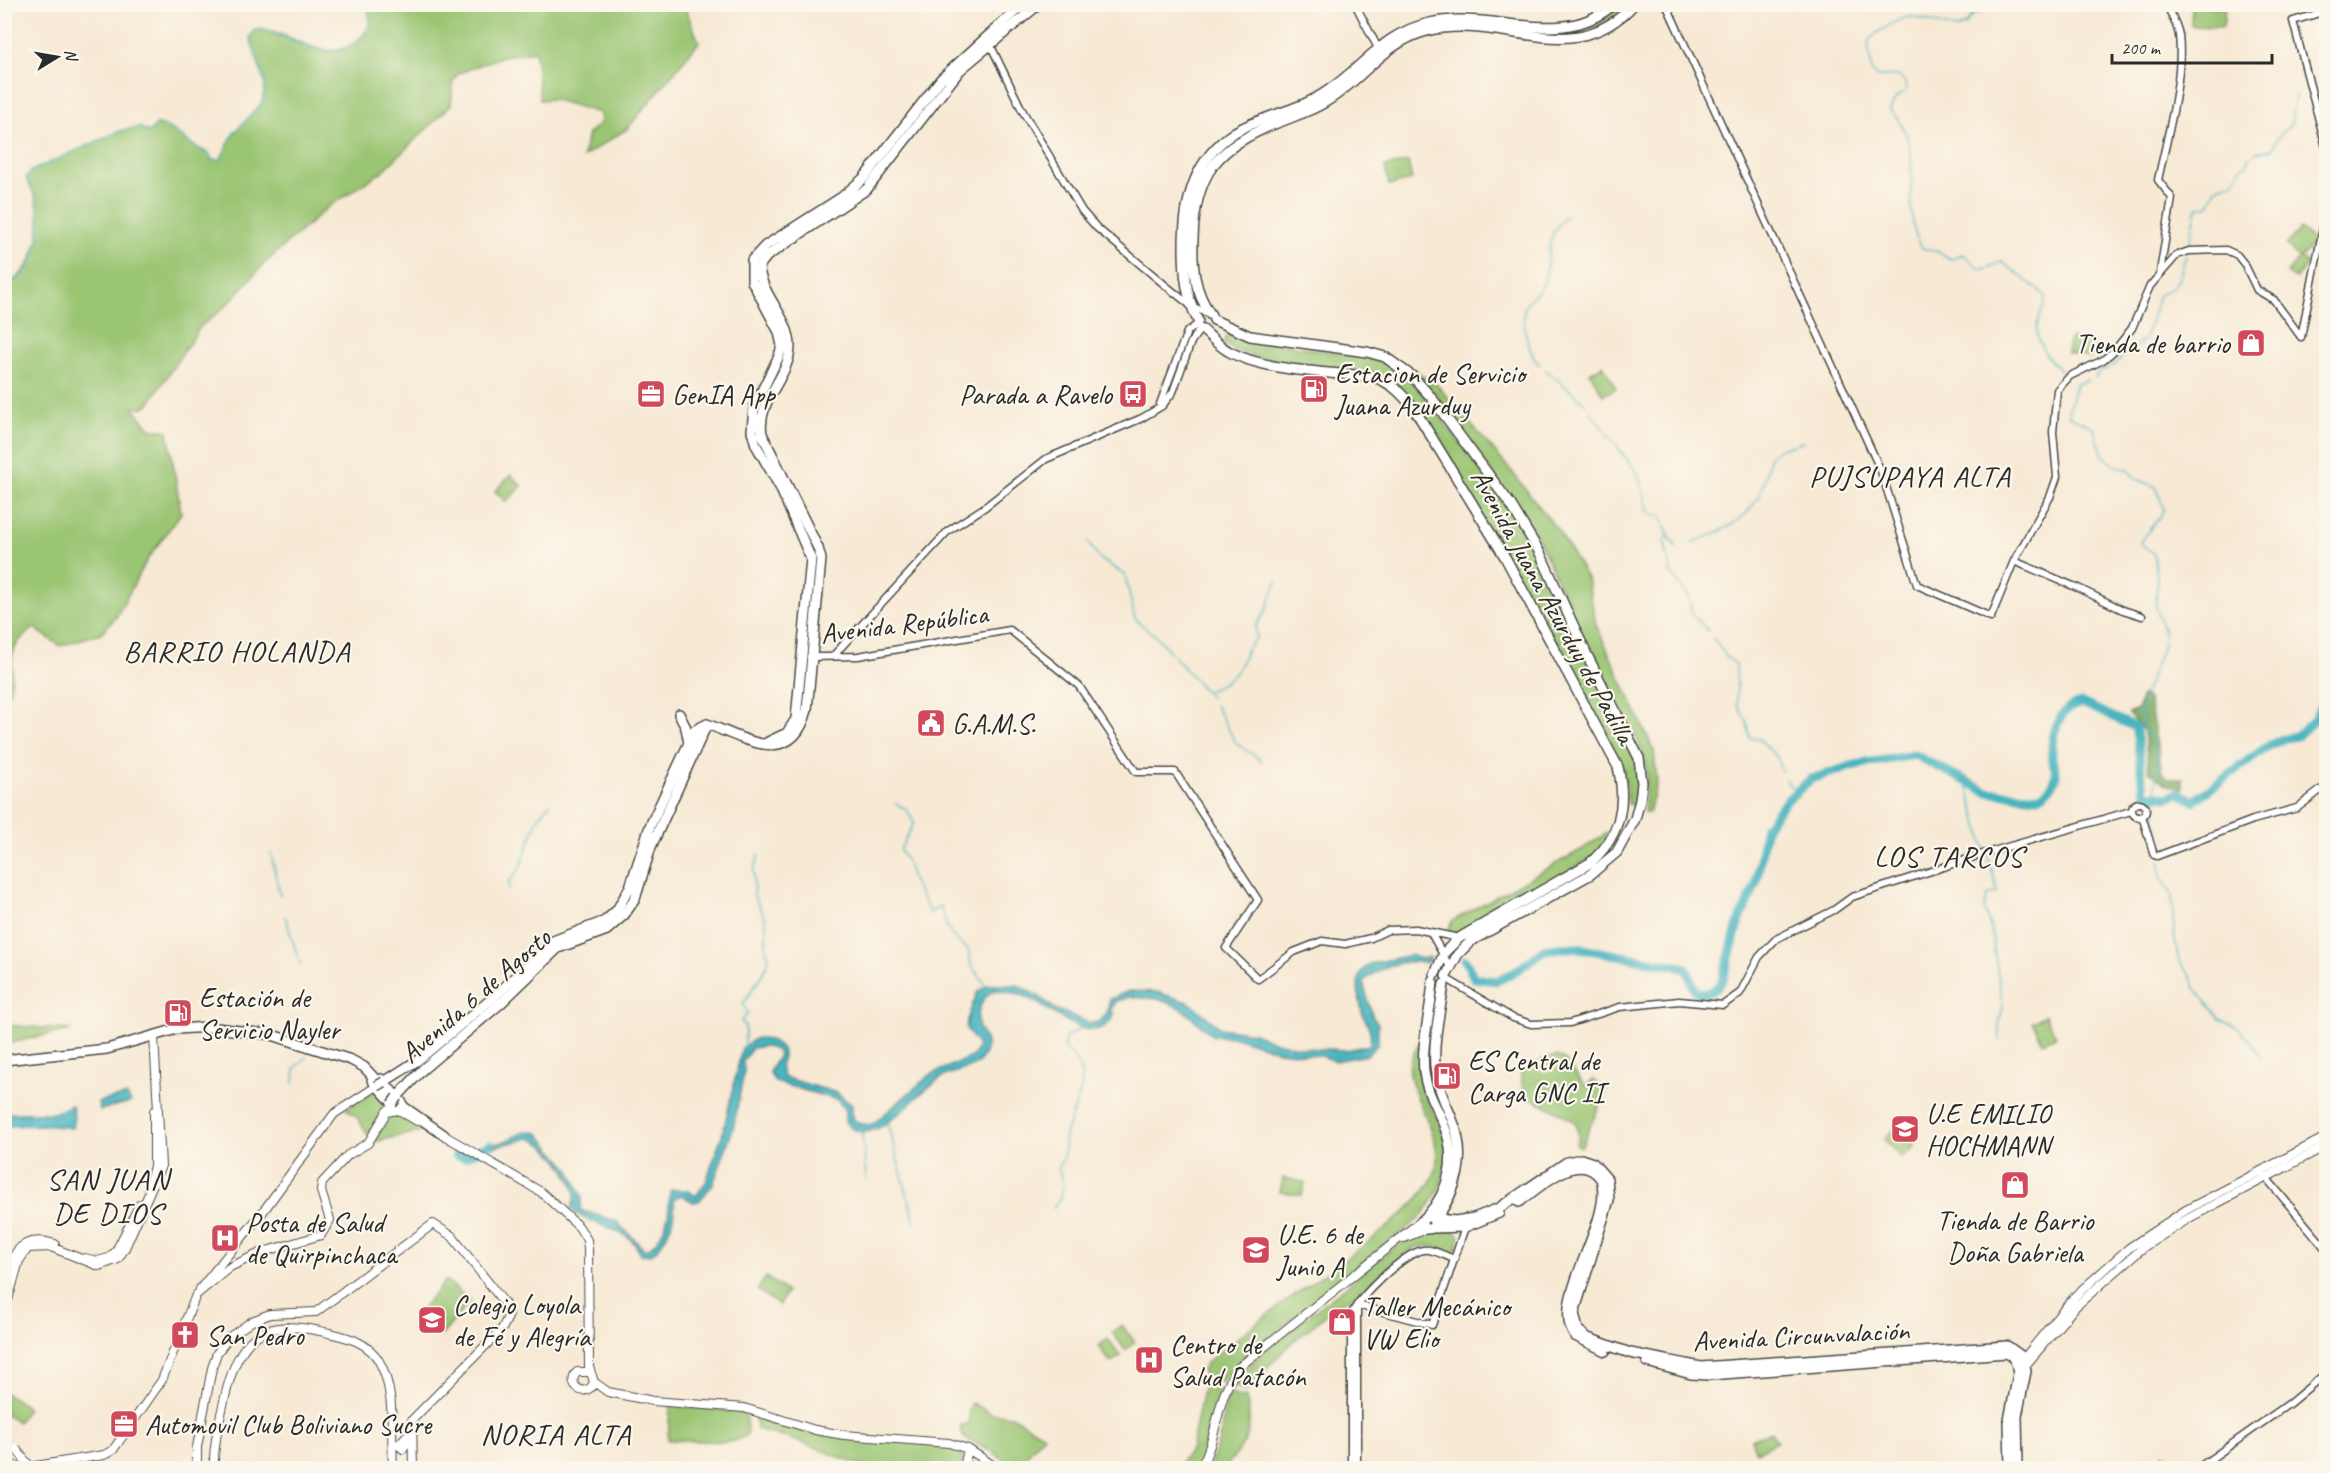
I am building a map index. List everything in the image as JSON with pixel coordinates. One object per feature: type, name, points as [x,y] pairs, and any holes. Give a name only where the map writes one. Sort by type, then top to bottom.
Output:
[{"type":"highway","points":[[752,260],[842,197],[864,178],[941,79],[1023,4]]},
{"type":"highway","name":"Avenida Juana Azurduy de Padilla","points":[[1430,1222],[1449,1177],[1451,1152],[1449,1138],[1428,1092],[1423,1056],[1434,978],[1444,953],[1459,938],[1590,863],[1605,849],[1620,823],[1623,796],[1618,767],[1505,557],[1415,410],[1402,393],[1384,381],[1373,377],[1309,370],[1251,359],[1227,350],[1200,326],[1190,305],[1184,268],[1186,209],[1194,180],[1206,159],[1237,131],[1328,92],[1379,51],[1414,28],[1441,20],[1490,21],[1563,27],[1582,24],[1620,4]]},
{"type":"highway","name":"Avenida Juana Azurduy de Padilla","points":[[1430,1222],[1453,1192],[1461,1158],[1458,1136],[1443,1100],[1435,1065],[1446,979],[1471,941],[1591,874],[1617,852],[1635,819],[1640,800],[1641,770],[1635,746],[1586,653],[1523,522],[1431,397],[1413,377],[1385,357],[1367,352],[1250,336],[1211,317],[1198,295],[1193,250],[1197,200],[1210,168],[1224,152],[1245,136],[1329,101],[1379,51],[1410,37],[1450,27],[1492,29],[1552,38],[1577,38],[1611,25],[1634,4]]},
{"type":"highway","points":[[759,269],[765,251],[867,189],[890,163],[942,90],[960,70],[1034,6]]},
{"type":"highway","points":[[706,724],[757,744],[778,738],[786,733],[796,720],[820,554],[766,443],[761,425],[760,406],[785,365],[786,327],[761,279],[759,269],[752,260]]},
{"type":"highway","points":[[752,260],[752,280],[786,346]]},
{"type":"highway","points":[[679,714],[686,728],[689,744]]},
{"type":"highway","name":"Avenida 6 de Agosto","points":[[398,1101],[565,934],[605,921],[624,901],[650,826],[695,730],[706,724]]},
{"type":"highway","name":"Avenida 6 de Agosto","points":[[552,948],[607,930],[629,909],[641,883],[651,847],[706,724]]},
{"type":"highway","points":[[1434,978],[1438,986],[1446,979]]},
{"type":"highway","name":"Avenida 6 de Agosto","points":[[376,1083],[393,1077],[418,1060],[498,1000]]},
{"type":"highway","points":[[4,1060],[107,1049],[191,1026],[272,1035],[357,1059],[376,1083],[444,1135]]},
{"type":"highway","name":"Avenida Circunvalación","points":[[1430,1222],[1474,1218],[1498,1208],[1567,1162],[1586,1160],[1605,1175],[1610,1195],[1575,1309],[1574,1323],[1582,1334],[1630,1353],[1691,1366],[1793,1365]]},
{"type":"highway","name":"Avenida Circunvalación","points":[[1430,1222],[1465,1227],[1502,1212],[1565,1171],[1579,1166],[1590,1169],[1601,1179],[1603,1193],[1567,1312],[1568,1325],[1575,1336],[1612,1354],[1690,1374],[1990,1349],[2006,1353],[2021,1365]]},
{"type":"highway","points":[[1453,1192],[1447,1211],[1455,1221]]},
{"type":"highway","points":[[2010,1468],[2009,1420],[2021,1365]]},
{"type":"highway","points":[[2018,1468],[2016,1435],[2021,1365]]},
{"type":"main road","points":[[4,1291],[14,1256],[21,1246],[32,1241],[54,1243],[97,1261],[109,1258],[116,1251],[141,1203],[154,1166],[152,1037]]},
{"type":"main road","points":[[4,1314],[18,1260],[28,1248],[51,1247],[99,1266],[118,1259],[125,1248],[160,1166],[152,1037]]},
{"type":"main road","points":[[4,1441],[25,1468],[104,1455],[118,1444],[167,1369],[182,1324],[196,1295],[213,1270],[262,1213],[334,1114],[376,1083]]},
{"type":"main road","points":[[196,1295],[230,1266],[260,1253],[321,1235],[330,1220],[321,1191],[322,1183],[348,1155],[368,1143],[386,1112],[398,1101]]},
{"type":"main road","points":[[444,1135],[541,1191],[584,1234],[588,1249],[590,1372],[594,1382],[608,1392],[653,1401],[744,1408],[815,1430],[883,1438],[933,1440],[968,1449],[998,1468]]},
{"type":"main road","points":[[2021,1365],[2076,1306],[2145,1246],[2326,1137]]},
{"type":"main road","points":[[2263,1174],[2326,1146]]},
{"type":"main road","name":"Avenida Juana Azurduy de Padilla","points":[[1200,1468],[1213,1443],[1222,1395],[1238,1368],[1394,1242],[1430,1222]]},
{"type":"main road","points":[[197,1468],[197,1447],[212,1368],[217,1353],[228,1338],[252,1321],[270,1314],[316,1312],[433,1224],[452,1236],[505,1304],[509,1315],[507,1323],[494,1337],[418,1412],[412,1420],[412,1430],[400,1443],[393,1468]]},
{"type":"main road","points":[[214,1468],[222,1411],[231,1370],[242,1347],[260,1334],[292,1328],[349,1338],[367,1347],[378,1359],[388,1388],[400,1443],[412,1457],[413,1468]]},
{"type":"main road","points":[[590,1372],[577,1372],[573,1377],[573,1384],[585,1391],[591,1388],[594,1382]]},
{"type":"main road","points":[[4,1436],[32,1468]]},
{"type":"main road","points":[[964,1468],[968,1449]]},
{"type":"street","points":[[1355,4],[1379,51]]},
{"type":"street","points":[[1666,4],[1881,471],[1917,585],[1990,617],[2014,561],[2050,497],[2057,477],[2054,432],[2057,390],[2070,376],[2103,360],[2115,350],[2132,328],[2150,286],[2182,252],[2232,252],[2246,265],[2257,290],[2274,300],[2301,337],[2326,213]]},
{"type":"street","points":[[2159,275],[2172,198],[2158,180],[2170,123],[2179,54],[2179,32],[2166,4]]},
{"type":"street","points":[[2326,11],[2294,21],[2326,147]]},
{"type":"street","points":[[990,44],[1022,110],[1082,211],[1097,228],[1190,305],[1211,317]]},
{"type":"street","points":[[832,657],[948,531],[985,507],[1046,459],[1132,423],[1156,410],[1173,392],[1191,342],[1200,326]]},
{"type":"street","points":[[2014,561],[2123,610],[2142,616]]},
{"type":"street","name":"Avenida República","points":[[807,656],[858,656],[1010,630],[1079,686],[1136,772],[1175,772],[1258,900],[1226,948],[1258,980],[1294,952],[1322,940],[1345,944],[1388,930],[1429,932]]},
{"type":"street","points":[[2142,816],[2154,855],[2157,856],[2253,820],[2297,808],[2326,786]]},
{"type":"street","points":[[1429,932],[1444,953],[1446,979],[1514,1018],[1531,1024],[1570,1023],[1620,1006],[1679,1001],[1723,1005],[1740,993],[1759,957],[1776,939],[1834,910],[1852,897],[1983,854],[2131,811],[2136,803],[2143,804],[2146,810],[2142,816],[2136,817],[2131,811]]},
{"type":"street","points":[[1429,932],[1459,938]]},
{"type":"street","points":[[2263,1174],[2326,1250]]},
{"type":"street","points":[[1357,1305],[1432,1325],[1465,1227]]},
{"type":"street","points":[[1351,1468],[1351,1316],[1369,1290],[1415,1252],[1427,1249],[1454,1259]]},
{"type":"street","points":[[1357,1305],[1357,1468]]},
{"type":"street","points":[[2198,1468],[2290,1403],[2326,1372]]},
{"type":"green space","points":[[367,5],[684,5],[699,42],[627,129],[583,157],[588,134],[601,122],[600,113],[552,99],[540,100],[535,51],[503,56],[459,73],[453,81],[451,105],[383,171],[328,207],[265,263],[226,306],[200,327],[148,405],[133,408],[151,429],[168,431],[181,513],[147,560],[116,617],[101,633],[60,646],[34,628],[23,637],[14,651],[11,686],[5,699],[4,286],[23,271],[35,249],[38,237],[36,199],[26,178],[31,171],[120,131],[139,127],[149,132],[158,124],[171,129],[195,147],[209,153],[212,160],[220,160],[234,133],[262,103],[265,84],[250,37],[254,30],[267,30],[320,50],[333,51],[347,48],[360,38],[369,26]]},
{"type":"green space","points":[[1624,5],[1629,5],[1616,18],[1572,36],[1506,28],[1558,30],[1570,28],[1594,20]]},
{"type":"green space","points":[[2192,6],[2225,7],[2223,27],[2191,26]]},
{"type":"green space","points":[[1408,162],[1412,180],[1389,185],[1385,167]]},
{"type":"green space","points":[[2300,229],[2315,242],[2300,258],[2308,264],[2296,279],[2287,273],[2299,258],[2286,245]]},
{"type":"green space","points":[[1229,335],[1379,360],[1393,366],[1419,389],[1518,520],[1633,751],[1639,779],[1636,805],[1628,804],[1627,786],[1620,762],[1589,701],[1418,410],[1368,374],[1265,359],[1236,351],[1224,344],[1225,338]]},
{"type":"green space","points":[[2070,338],[2094,343],[2091,358],[2067,353]]},
{"type":"green space","points":[[1603,365],[1616,388],[1603,395],[1590,373]]},
{"type":"green space","points":[[1411,368],[1437,385],[1513,473],[1559,532],[1587,578],[1596,625],[1654,751],[1657,783],[1649,813],[1644,812],[1647,774],[1639,743],[1598,669],[1536,534],[1436,394]]},
{"type":"green space","points":[[511,475],[522,486],[506,502],[495,491]]},
{"type":"green space","points":[[2142,695],[2149,700],[2162,773],[2170,779],[2183,778],[2183,788],[2169,785],[2149,771],[2144,731],[2128,714],[2137,710]]},
{"type":"green space","points":[[1614,828],[1605,844],[1590,859],[1456,935],[1448,931],[1452,921],[1581,850]]},
{"type":"green space","points":[[1435,987],[1441,987],[1432,1072],[1438,1098],[1455,1132],[1455,1155],[1450,1133],[1433,1093],[1427,1071],[1427,1050]]},
{"type":"green space","points":[[2045,1015],[2056,1036],[2043,1042],[2032,1022]]},
{"type":"green space","points":[[5,1025],[71,1030],[5,1044]]},
{"type":"green space","points":[[1422,1039],[1419,1062],[1421,1083],[1441,1128],[1447,1152],[1444,1176],[1428,1209],[1420,1218],[1245,1356],[1222,1382],[1206,1377],[1202,1371],[1206,1363],[1395,1221],[1429,1184],[1436,1168],[1437,1154],[1430,1126],[1410,1075],[1411,1060]]},
{"type":"green space","points":[[1557,1056],[1565,1060],[1585,1086],[1594,1080],[1606,1091],[1581,1147],[1576,1144],[1579,1136],[1575,1122],[1532,1099],[1525,1091],[1521,1080],[1521,1073],[1543,1059]]},
{"type":"green space","points":[[376,1090],[387,1103],[371,1133],[367,1134],[357,1117],[346,1109]]},
{"type":"green space","points":[[389,1113],[401,1113],[428,1130],[374,1142]]},
{"type":"green space","points":[[1898,1126],[1915,1146],[1901,1158],[1884,1139]]},
{"type":"green space","points":[[1283,1178],[1305,1182],[1302,1195],[1280,1192]]},
{"type":"green space","points":[[1455,1231],[1460,1236],[1455,1253],[1430,1246],[1415,1247],[1367,1288],[1337,1306],[1289,1345],[1246,1391],[1232,1385],[1262,1353],[1399,1244],[1429,1233]]},
{"type":"green space","points":[[766,1277],[787,1292],[779,1305],[757,1290]]},
{"type":"green space","points":[[446,1280],[470,1301],[442,1335],[417,1315]]},
{"type":"green space","points":[[1122,1325],[1135,1342],[1125,1350],[1112,1332]]},
{"type":"green space","points":[[1108,1339],[1121,1356],[1111,1363],[1098,1346]]},
{"type":"green space","points":[[1204,1384],[1219,1389],[1211,1440],[1200,1468],[1175,1468],[1191,1450]]},
{"type":"green space","points":[[5,1393],[28,1407],[18,1422],[5,1414]]},
{"type":"green space","points":[[1228,1394],[1246,1398],[1249,1420],[1247,1437],[1224,1468],[1209,1468],[1219,1441]]},
{"type":"green space","points":[[972,1403],[990,1413],[1011,1416],[1044,1435],[1016,1468],[988,1449],[963,1437],[960,1426],[969,1423],[969,1409]]},
{"type":"green space","points":[[670,1406],[746,1412],[747,1435],[732,1442],[668,1440]]},
{"type":"green space","points":[[755,1415],[820,1434],[936,1443],[963,1451],[962,1468],[868,1468],[803,1443],[756,1429]]},
{"type":"green space","points":[[1771,1431],[1777,1442],[1756,1452],[1751,1440]]},
{"type":"green space","points":[[2163,1454],[2189,1465],[2190,1468],[2159,1468]]},
{"type":"water","points":[[1410,955],[1421,959],[1430,957],[1430,962],[1395,964],[1378,971],[1363,982],[1373,1018],[1378,1023],[1378,1044],[1367,1055],[1335,1061],[1321,1056],[1279,1051],[1235,1037],[1213,1036],[1181,1008],[1158,999],[1130,997],[1117,1001],[1111,1009],[1114,1014],[1107,1025],[1097,1030],[1085,1029],[1072,1024],[1027,997],[996,990],[987,996],[979,1010],[979,1028],[987,1046],[980,1061],[969,1068],[941,1078],[888,1122],[866,1132],[856,1131],[845,1122],[845,1111],[838,1100],[775,1082],[769,1072],[779,1055],[777,1051],[766,1046],[752,1048],[743,1061],[744,1072],[733,1129],[713,1184],[699,1201],[693,1202],[682,1195],[674,1198],[669,1230],[661,1244],[650,1255],[640,1254],[628,1237],[589,1220],[571,1209],[575,1195],[570,1179],[551,1152],[535,1140],[528,1138],[483,1151],[478,1148],[525,1132],[538,1133],[570,1170],[582,1196],[580,1210],[616,1221],[645,1250],[657,1240],[663,1230],[671,1190],[686,1190],[696,1196],[706,1182],[723,1132],[742,1048],[756,1038],[769,1040],[782,1048],[783,1058],[780,1065],[783,1077],[837,1093],[852,1105],[852,1118],[861,1124],[870,1125],[930,1075],[973,1056],[978,1046],[966,1028],[967,1020],[977,993],[987,985],[1017,985],[1040,997],[1055,1009],[1090,1023],[1098,1022],[1106,1015],[1110,999],[1129,991],[1157,992],[1190,1003],[1220,1028],[1254,1033],[1276,1042],[1303,1048],[1346,1050],[1370,1045],[1370,1033],[1362,1012],[1358,987],[1359,977],[1363,970],[1377,962]]},
{"type":"water","points":[[127,1095],[131,1102],[100,1110],[98,1102]]},
{"type":"water","points":[[72,1105],[74,1118],[72,1128],[43,1125],[5,1126],[5,1113],[54,1113]]},
{"type":"waterway","points":[[4,286],[15,281],[24,272],[36,250],[39,237],[39,212],[26,178],[31,171],[120,131],[139,127],[149,133],[158,124],[171,129],[195,147],[209,153],[212,160],[220,160],[234,133],[262,103],[265,84],[250,37],[254,30],[263,29],[313,48],[338,50],[349,46],[367,30],[370,18],[367,4]]},
{"type":"waterway","points":[[2002,4],[1972,15],[1966,24],[1957,29],[1913,17],[1893,23],[1868,42],[1872,72],[1878,77],[1899,76],[1905,82],[1906,91],[1895,99],[1890,110],[1902,126],[1909,142],[1912,214],[1915,231],[1922,248],[1938,252],[1951,259],[1963,254],[1981,270],[2002,262],[2045,295],[2037,333],[2042,347],[2065,375]]},
{"type":"waterway","points":[[2189,246],[2197,208],[2209,205],[2216,188],[2233,182],[2242,166],[2248,165],[2249,158],[2256,152],[2273,149],[2276,139],[2291,125],[2295,96]]},
{"type":"waterway","points":[[1540,365],[1532,353],[1526,335],[1525,309],[1527,303],[1543,285],[1551,240],[1566,216]]},
{"type":"waterway","points":[[2095,378],[2100,371],[2108,370],[2145,339],[2159,295],[2176,283],[2186,255]]},
{"type":"waterway","points":[[1546,370],[1585,403]]},
{"type":"waterway","points":[[2088,380],[2076,384],[2069,407],[2069,416],[2093,427],[2103,455],[2114,465],[2129,470],[2136,479],[2156,487],[2164,509],[2140,543],[2154,554],[2157,574],[2156,607],[2164,633],[2163,645],[2139,711],[2143,728],[2153,741],[2157,757],[2155,814],[2159,851]]},
{"type":"waterway","points":[[1591,412],[1638,474],[1648,510],[1652,515],[1661,516],[1669,536],[1664,540],[1671,573],[1688,595],[1692,614],[1708,631]]},
{"type":"waterway","points":[[1691,543],[1723,530],[1745,514],[1754,504],[1760,492],[1769,457],[1777,450],[1803,442]]},
{"type":"waterway","points":[[1669,537],[1677,548]]},
{"type":"waterway","points":[[1088,542],[1099,558],[1125,575],[1135,619],[1157,637],[1210,697]]},
{"type":"waterway","points":[[1207,691],[1225,682],[1239,667],[1247,649],[1257,638],[1255,627],[1266,611],[1277,581]]},
{"type":"waterway","points":[[1713,638],[1727,658],[1736,664],[1737,704],[1747,722],[1750,738],[1759,739],[1777,757],[1781,771]]},
{"type":"waterway","points":[[1465,960],[1474,978],[1497,981],[1515,972],[1544,950],[1579,948],[1686,968],[1696,992],[1708,993],[1715,989],[1723,979],[1738,924],[1756,884],[1766,826],[1786,801],[1811,779],[1855,765],[1915,755],[1987,792],[2038,797],[2045,793],[2055,780],[2056,770],[2052,761],[2052,750],[2057,724],[2067,711],[2082,703],[2135,727],[2146,794],[2167,797],[2179,793],[2194,801],[2265,748],[2284,738],[2297,736],[2314,720],[2326,697]]},
{"type":"waterway","points":[[1215,705],[1236,743],[1262,761]]},
{"type":"waterway","points":[[1785,779],[1796,793]]},
{"type":"waterway","points":[[1966,781],[1985,849]]},
{"type":"waterway","points":[[895,803],[907,810],[914,823],[900,850],[909,866],[912,880],[930,913],[941,906],[949,931],[968,949],[971,965],[987,987]]},
{"type":"waterway","points":[[509,890],[509,882],[520,868],[538,818],[550,804]]},
{"type":"waterway","points":[[271,854],[280,895]]},
{"type":"waterway","points":[[745,1046],[745,1026],[741,1021],[748,1013],[743,1004],[766,968],[769,958],[766,949],[766,920],[754,896],[754,870],[759,855]]},
{"type":"waterway","points":[[1988,857],[1998,892],[1988,895],[1984,909],[1991,930],[2003,1008],[1999,1023],[2000,1040]]},
{"type":"waterway","points":[[2160,860],[2161,877],[2172,894],[2174,935],[2179,961],[2190,975],[2195,988],[2220,1019],[2233,1024],[2250,1040],[2261,1057]]},
{"type":"waterway","points":[[285,916],[300,964]]},
{"type":"waterway","points":[[1053,1208],[1061,1194],[1062,1183],[1058,1167],[1064,1155],[1065,1137],[1081,1090],[1082,1080],[1080,1070],[1064,1047],[1066,1036],[1078,1031],[1081,1026]]},
{"type":"waterway","points":[[294,1083],[295,1068],[307,1057]]},
{"type":"waterway","points":[[887,1122],[915,1222]]},
{"type":"waterway","points":[[862,1132],[866,1179]]},
{"type":"waterway","points":[[456,1155],[464,1157],[490,1145]]},
{"type":"place","name":"Tienda de barrio","points":[[2251,343]]},
{"type":"place","name":"Estacion de Servicio Juana Azurduy","points":[[1314,389]]},
{"type":"place","name":"GenIA App","points":[[651,394]]},
{"type":"place","name":"Parada a Ravelo","points":[[1133,394]]},
{"type":"place","name":"G.A.M.S.","points":[[931,723]]},
{"type":"place","name":"Estación de Servicio Nayler","points":[[178,1013]]},
{"type":"place","name":"ES Central de Carga GNC II","points":[[1447,1076]]},
{"type":"place","name":"U.E EMILIO HOCHMANN","points":[[1905,1129]]},
{"type":"place","name":"Tienda de Barrio Doña Gabriela","points":[[2015,1185]]},
{"type":"place","name":"Posta de Salud de Quirpinchaca","points":[[225,1238]]},
{"type":"place","name":"U.E. 6 de Junio A","points":[[1256,1250]]},
{"type":"place","name":"Colegio Loyola de Fé y Alegría","points":[[432,1320]]},
{"type":"place","name":"Taller Mecánico VW Elio","points":[[1342,1322]]},
{"type":"place","name":"San Pedro","points":[[185,1335]]},
{"type":"place","name":"Centro de Salud Patacón","points":[[1149,1360]]},
{"type":"place","name":"Automovil Club Boliviano Sucre","points":[[124,1424]]},
{"type":"district","name":"PUJSUPAYA ALTA","points":[[1910,476]]},
{"type":"district","name":"BARRIO HOLANDA","points":[[237,651]]},
{"type":"district","name":"LOS TARCOS","points":[[1949,856]]},
{"type":"district","name":"SAN JUAN DE DIOS","points":[[108,1196]]},
{"type":"district","name":"NORIA ALTA","points":[[556,1434]]}]
